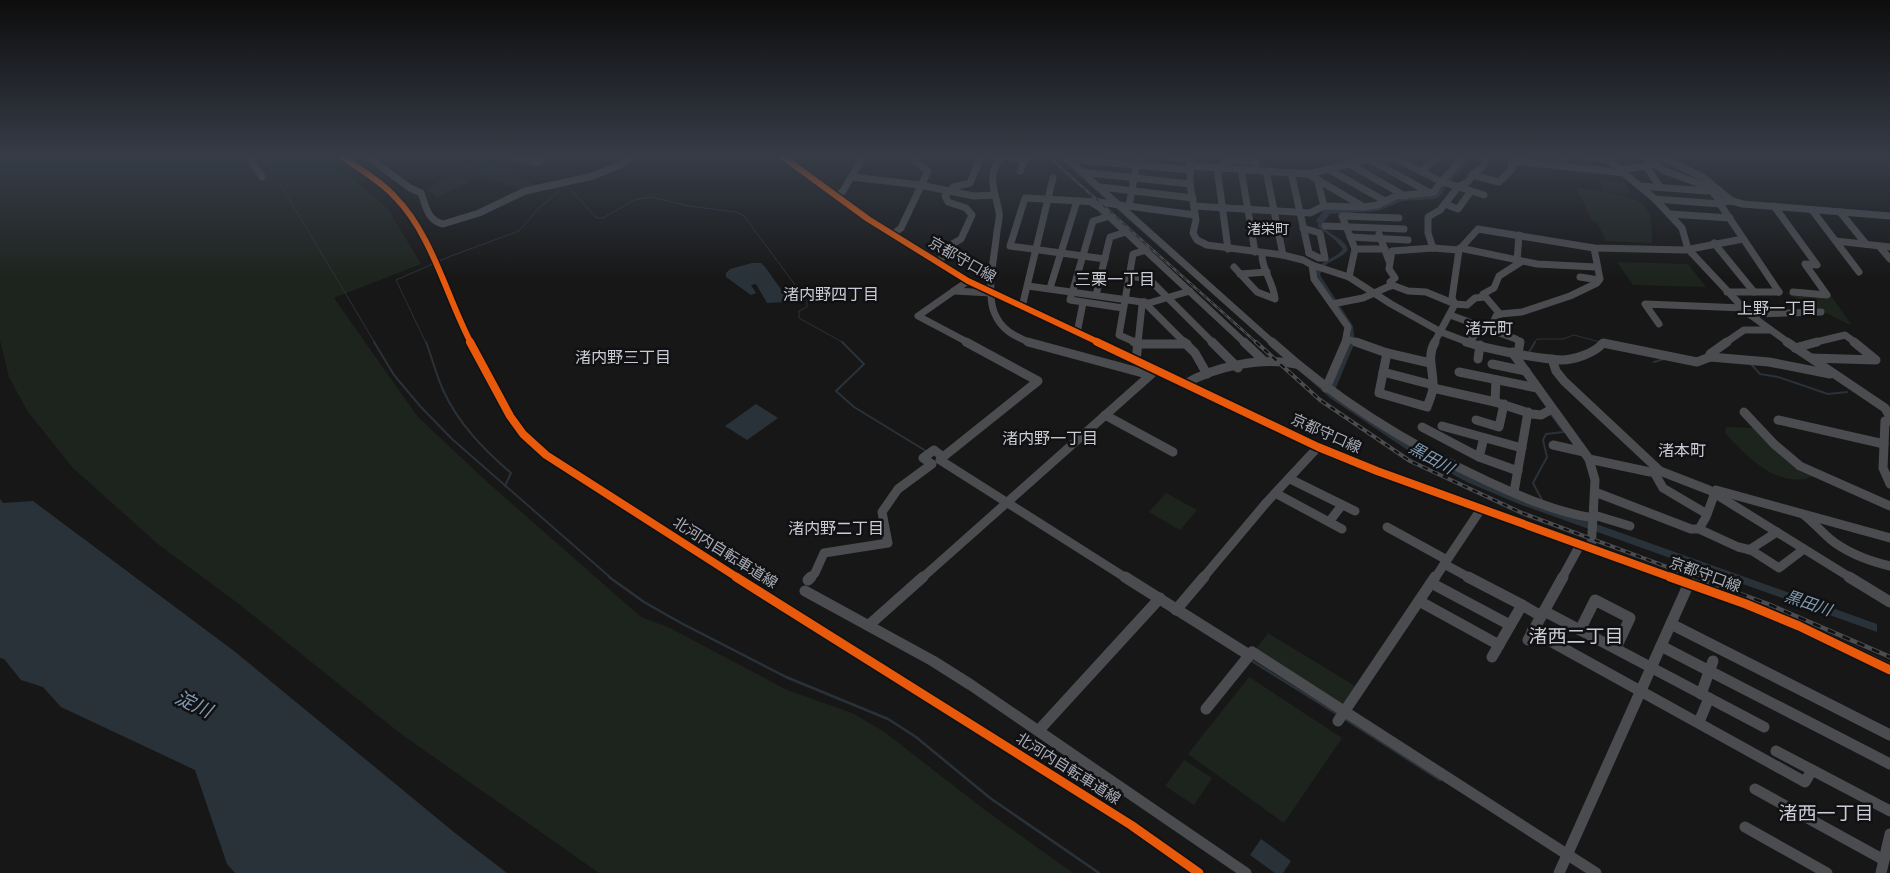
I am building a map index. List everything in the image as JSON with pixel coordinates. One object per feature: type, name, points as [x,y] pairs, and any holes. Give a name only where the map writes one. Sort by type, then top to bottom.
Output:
[{"type":"main road","name":"京都守口線","points":[[840,198],[939,264],[968,281],[1136,361],[1152,373],[1185,384],[1318,447],[1377,471],[1799,626],[1890,670]]},
{"type":"street","points":[[422,198],[431,219],[437,224],[454,222],[510,198]]},
{"type":"street","points":[[893,234],[901,228],[914,198]]},
{"type":"street","points":[[939,264],[947,247],[960,239],[972,215],[966,208],[948,202],[944,198]]},
{"type":"street","points":[[996,198],[999,213],[991,293],[994,314],[1003,328],[1014,337],[1034,345],[1152,373]]},
{"type":"street","points":[[1105,259],[1010,246],[1025,198],[1129,206],[1195,216]]},
{"type":"street","points":[[1110,198],[1292,363],[1330,390],[1435,456],[1514,492],[1572,515],[1593,521],[1630,526]]},
{"type":"street","points":[[1129,206],[1131,198]]},
{"type":"street","points":[[1193,198],[1195,216],[1193,233],[1197,240],[1207,245],[1228,249],[1283,255],[1350,277],[1441,332],[1468,343],[1515,353],[1563,360],[1589,353],[1599,348],[1603,343],[1697,362],[1710,357],[1769,362],[1835,375]]},
{"type":"street","points":[[1222,198],[1228,249]]},
{"type":"street","points":[[1234,267],[1247,284],[1266,299],[1275,299],[1272,280],[1261,263],[1246,198]]},
{"type":"street","points":[[1271,198],[1283,255]]},
{"type":"street","points":[[1297,198],[1303,228],[1309,253],[1319,258],[1325,258],[1320,233],[1303,228]]},
{"type":"street","points":[[1322,198],[1324,206]]},
{"type":"street","points":[[1348,198],[1364,207]]},
{"type":"street","points":[[1379,198],[1385,201]]},
{"type":"street","points":[[1194,206],[1310,213],[1324,206],[1364,207],[1392,198]]},
{"type":"street","points":[[1433,248],[1428,233],[1428,217],[1440,210],[1450,198]]},
{"type":"street","points":[[1445,204],[1458,209],[1466,198]]},
{"type":"street","points":[[1653,198],[1682,228],[1688,249],[1746,311],[1809,358],[1888,408],[1890,419],[1885,421],[1883,468],[1889,475]]},
{"type":"street","points":[[1716,198],[1779,292],[1727,292]]},
{"type":"street","points":[[1727,198],[1732,201]]},
{"type":"street","points":[[1022,307],[1049,200]]},
{"type":"street","points":[[1655,200],[1720,203],[1732,201],[1890,216]]},
{"type":"street","points":[[1050,288],[1077,201]]},
{"type":"street","points":[[1090,202],[1110,216],[1264,361]]},
{"type":"street","points":[[1774,206],[1818,265],[1805,264],[1827,295],[1793,292]]},
{"type":"street","points":[[1812,210],[1859,272]]},
{"type":"street","points":[[1840,212],[1866,244]]},
{"type":"street","points":[[1670,214],[1730,218]]},
{"type":"street","points":[[1110,216],[1093,222],[1070,300],[1123,308]]},
{"type":"street","points":[[1350,277],[1355,248],[1342,216],[1399,218]]},
{"type":"street","points":[[1371,218],[1389,262]]},
{"type":"street","points":[[1325,226],[1404,229]]},
{"type":"street","points":[[1455,304],[1452,298],[1460,249],[1478,228],[1594,248],[1688,249],[1743,239]]},
{"type":"street","points":[[1096,295],[1110,237],[1126,232]]},
{"type":"street","points":[[1519,235],[1519,261]]},
{"type":"street","points":[[1350,238],[1408,240]]},
{"type":"street","points":[[1836,242],[1890,247]]},
{"type":"street","points":[[1714,243],[1754,292]]},
{"type":"street","points":[[1879,246],[1890,259]]},
{"type":"street","points":[[1355,248],[1385,249]]},
{"type":"street","points":[[1594,248],[1599,280]]},
{"type":"street","points":[[1391,286],[1390,282],[1394,278],[1389,269],[1389,262],[1392,251],[1396,250],[1460,249],[1519,261],[1558,266],[1596,267]]},
{"type":"street","points":[[1146,250],[1133,254],[1119,335],[1138,344],[1186,344]]},
{"type":"street","points":[[1303,260],[1309,253]]},
{"type":"street","points":[[1500,314],[1483,294],[1494,288],[1499,276],[1519,261]]},
{"type":"street","points":[[1318,267],[1314,279],[1348,327],[1350,339],[1330,390]]},
{"type":"street","points":[[1240,274],[1267,272]]},
{"type":"street","points":[[1129,276],[1149,279],[1238,368]]},
{"type":"street","points":[[1580,277],[1599,280]]},
{"type":"street","points":[[1468,343],[1472,335],[1495,322],[1496,316],[1500,314],[1522,312],[1539,304],[1570,296],[1599,280]]},
{"type":"street","points":[[968,281],[918,316],[1038,382],[940,460],[1004,504],[1160,598],[1176,610],[1249,654],[1252,652],[1563,864],[1596,873]]},
{"type":"street","points":[[1028,286],[1144,302],[1168,298],[1190,291]]},
{"type":"street","points":[[1332,304],[1376,294],[1391,286],[1408,291],[1426,292],[1455,304],[1467,305],[1475,298],[1485,297]]},
{"type":"street","points":[[954,291],[975,294],[991,293]]},
{"type":"street","points":[[1136,361],[1144,302]]},
{"type":"street","points":[[1144,302],[1196,353],[1207,374]]},
{"type":"street","points":[[1077,333],[1083,303]]},
{"type":"street","points":[[1387,353],[1379,392],[1394,396],[1402,401],[1427,407],[1433,386],[1430,362],[1432,348],[1455,304]]},
{"type":"street","points":[[1659,324],[1646,304],[1746,311],[1821,312]]},
{"type":"street","points":[[1450,315],[1520,342],[1515,353]]},
{"type":"street","points":[[1710,357],[1710,354],[1744,330],[1770,330]]},
{"type":"street","points":[[1795,348],[1845,334],[1876,360],[1809,358]]},
{"type":"street","points":[[1350,339],[1387,353],[1430,362]]},
{"type":"street","points":[[1478,359],[1480,345]]},
{"type":"street","points":[[1515,353],[1552,409],[1587,456],[1592,465],[1595,492],[1593,521],[1586,547],[1542,613],[1530,636],[1642,691],[1805,782],[1812,770]]},
{"type":"street","points":[[1552,359],[1556,371],[1564,382],[1660,470],[1715,493],[1890,602]]},
{"type":"street","points":[[1185,384],[1194,378],[1207,374],[1264,361],[1292,363]]},
{"type":"street","points":[[1476,420],[1499,427],[1499,403],[1492,363],[1526,371]]},
{"type":"street","points":[[1383,372],[1541,415],[1552,409]]},
{"type":"street","points":[[1460,372],[1538,388]]},
{"type":"street","points":[[869,625],[1152,373]]},
{"type":"street","points":[[1514,492],[1528,412]]},
{"type":"street","points":[[1744,412],[1764,435],[1808,471],[1890,506]]},
{"type":"street","points":[[1106,415],[1174,452]]},
{"type":"street","points":[[1778,420],[1884,444]]},
{"type":"street","points":[[1442,426],[1522,448]]},
{"type":"street","points":[[1422,427],[1479,457],[1518,471]]},
{"type":"street","points":[[1479,457],[1484,438]]},
{"type":"street","points":[[1554,445],[1587,456],[1650,472],[1660,470]]},
{"type":"street","points":[[1176,610],[1266,503],[1318,447]]},
{"type":"street","points":[[944,457],[934,450],[923,458],[932,464],[898,489],[882,512],[888,543],[824,552],[806,586],[856,622],[869,625],[952,672],[1040,729],[1246,873]]},
{"type":"street","points":[[1660,470],[1655,474],[1663,488],[1707,514]]},
{"type":"street","points":[[1290,479],[1355,511]]},
{"type":"street","points":[[1699,529],[1716,490],[1890,538]]},
{"type":"street","points":[[1595,492],[1691,529],[1699,529],[1749,550],[1779,568],[1804,549]]},
{"type":"street","points":[[1276,494],[1342,529]]},
{"type":"street","points":[[1329,522],[1342,505]]},
{"type":"street","points":[[1342,715],[1481,509]]},
{"type":"street","points":[[1800,512],[1844,549],[1864,559],[1890,566]]},
{"type":"street","points":[[1387,527],[1522,605],[1616,648],[1764,727]]},
{"type":"street","points":[[1749,550],[1777,532]]},
{"type":"street","points":[[1431,583],[1510,625]]},
{"type":"street","points":[[1563,864],[1642,691],[1686,590],[1686,583]]},
{"type":"street","points":[[1040,729],[1160,598]]},
{"type":"street","points":[[1580,630],[1595,600],[1630,618],[1616,648]]},
{"type":"street","points":[[1419,601],[1499,645]]},
{"type":"street","points":[[1492,657],[1522,605]]},
{"type":"street","points":[[1671,624],[1890,736]]},
{"type":"street","points":[[1661,646],[1712,666],[1890,764]]},
{"type":"street","points":[[1206,710],[1249,654]]},
{"type":"street","points":[[1699,722],[1712,666]]},
{"type":"street","points":[[1776,750],[1890,811]]},
{"type":"street","points":[[1755,789],[1885,862],[1890,834]]},
{"type":"street","points":[[1745,827],[1827,873]]},
{"type":"shaded area","points":[[0,198],[375,198],[388,209],[421,264],[334,298],[417,416],[485,480],[641,617],[670,628],[787,690],[852,713],[883,731],[985,810],[1073,873],[599,873],[401,734],[239,604],[159,545],[73,468],[28,412],[9,377],[0,340]]},
{"type":"shaded area","points":[[1581,198],[1628,198],[1638,201],[1644,205],[1651,219],[1652,243],[1606,241],[1596,221],[1592,221]]},
{"type":"shaded area","points":[[1617,262],[1688,264],[1706,287],[1633,285]]},
{"type":"shaded area","points":[[1786,293],[1831,296],[1851,324],[1848,324]]},
{"type":"shaded area","points":[[1726,427],[1754,428],[1814,476],[1788,479],[1764,469],[1743,452],[1725,433]]},
{"type":"shaded area","points":[[1166,493],[1197,510],[1180,530],[1149,512]]},
{"type":"shaded area","points":[[1268,633],[1355,686],[1343,704],[1255,650]]},
{"type":"shaded area","points":[[1249,677],[1342,738],[1284,823],[1188,754]]},
{"type":"shaded area","points":[[1184,760],[1212,778],[1194,805],[1165,786]]},
{"type":"water","name":"黒田川","points":[[1104,198],[1109,198],[1329,392],[1351,332],[1318,280],[1316,271],[1322,264],[1343,249],[1334,239],[1318,227],[1321,215],[1332,210],[1323,219],[1322,226],[1344,242],[1348,250],[1340,257],[1328,263],[1320,275],[1353,326],[1355,342],[1335,390],[1365,416],[1563,515],[1599,525],[1877,624],[1877,632],[1519,504],[1469,483],[1412,453],[1330,398]]},
{"type":"water","points":[[752,263],[761,263],[765,267],[788,299],[786,302],[767,303],[756,284],[751,285],[756,293],[751,295],[726,277],[726,273],[730,269]]},
{"type":"water","points":[[756,404],[778,418],[747,440],[725,426]]},
{"type":"water","name":"淀川","points":[[0,499],[3,503],[33,501],[234,651],[455,833],[507,873],[235,873],[227,864],[195,770],[61,707],[43,687],[21,680],[4,659],[0,658]]},
{"type":"water","points":[[1261,839],[1291,861],[1283,873],[1275,873],[1250,855]]},
{"type":"waterway","points":[[288,198],[375,343]]},
{"type":"waterway","points":[[426,343],[396,280],[451,256],[519,231],[538,209],[551,198]]},
{"type":"waterway","points":[[578,198],[597,218],[603,218],[634,200],[647,198]]},
{"type":"waterway","points":[[654,198],[689,206],[736,212],[744,216],[807,301],[807,307],[799,311],[799,318],[844,343]]},
{"type":"waterway","points":[[1320,221],[1327,212],[1378,208],[1401,199],[1421,198]]},
{"type":"waterway","points":[[1534,343],[1537,339],[1563,339],[1574,335],[1600,342]]},
{"type":"waterway","points":[[374,342],[394,375],[420,406],[452,439],[505,486]]},
{"type":"waterway","points":[[426,342],[438,378],[456,414],[481,445],[511,473],[505,486]]},
{"type":"waterway","points":[[842,342],[864,364],[836,391],[854,407],[926,451]]},
{"type":"waterway","points":[[1528,354],[1535,342]]},
{"type":"waterway","points":[[1654,362],[1664,359]]},
{"type":"waterway","points":[[1750,363],[1760,374],[1778,377],[1828,394],[1847,392]]},
{"type":"waterway","points":[[1542,500],[1533,483],[1547,457],[1543,440],[1546,434],[1564,432],[1550,413]]},
{"type":"waterway","points":[[505,486],[611,578]]},
{"type":"waterway","points":[[609,577],[644,602],[681,623],[786,677],[888,719],[916,737],[990,798],[1099,873]]},
{"type":"waterway","points":[[1252,661],[1337,714]]},
{"type":"waterway","points":[[1345,719],[1440,780]]},
{"type":"railway","points":[[1095,198],[1257,343]]},
{"type":"railway","points":[[1256,342],[1320,400],[1410,461],[1522,513],[1697,578]]},
{"type":"railway","points":[[1694,577],[1768,604],[1890,657]]},
{"type":"cycle path","name":"北河内自転車道線","points":[[396,198],[412,218],[444,279],[466,334],[510,416],[523,434],[546,455],[1131,825],[1199,873]]},
{"type":"cycle path","points":[[839,198],[868,219],[968,281],[1318,447],[1377,471],[1746,604],[1799,626],[1890,670]]},
{"type":"district","name":"渚栄町","points":[[1268,229]]},
{"type":"district","name":"三栗一丁目","points":[[1115,280]]},
{"type":"district","name":"渚内野四丁目","points":[[831,295]]},
{"type":"district","name":"上野一丁目","points":[[1777,309]]},
{"type":"district","name":"渚元町","points":[[1489,329]]},
{"type":"district","name":"渚内野三丁目","points":[[623,358]]},
{"type":"district","name":"渚内野一丁目","points":[[1050,439]]},
{"type":"district","name":"渚本町","points":[[1682,451]]},
{"type":"district","name":"渚内野二丁目","points":[[836,529]]},
{"type":"district","name":"渚西二丁目","points":[[1576,637]]},
{"type":"district","name":"渚西一丁目","points":[[1826,814]]}]
